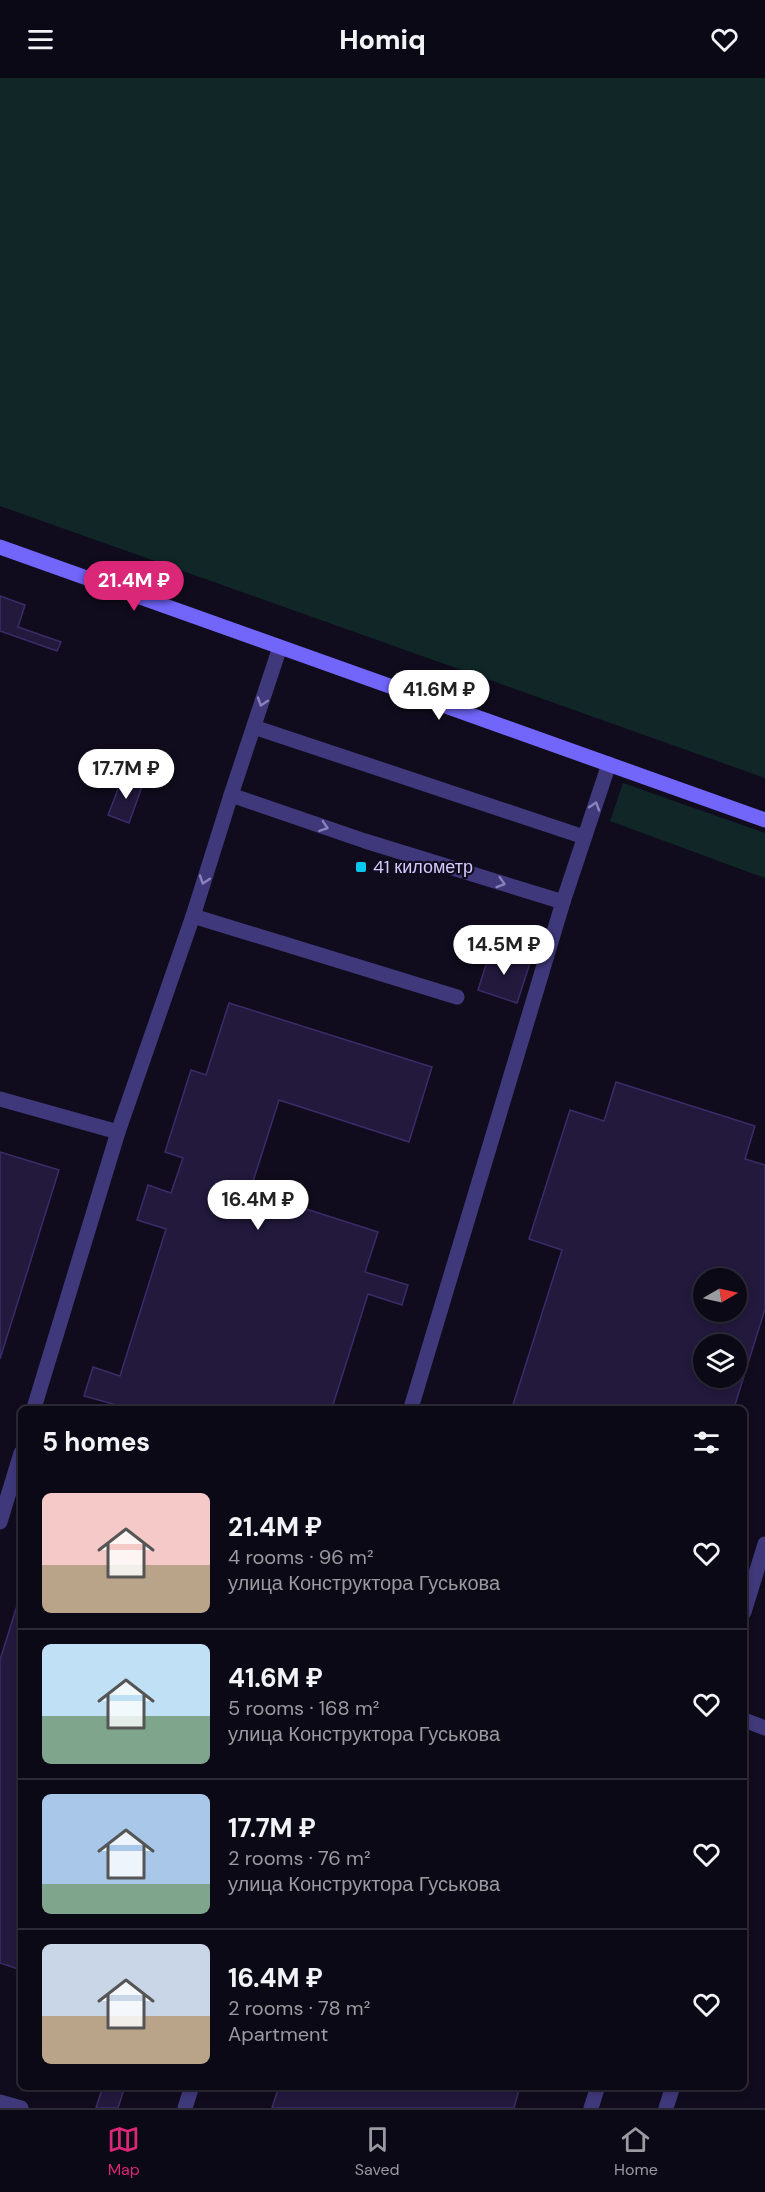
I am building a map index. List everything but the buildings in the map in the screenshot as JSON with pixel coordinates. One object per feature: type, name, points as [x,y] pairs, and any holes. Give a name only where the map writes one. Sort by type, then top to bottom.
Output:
[{"type":"street","points":[[0,547],[765,820]]},
{"type":"street","points":[[35,1406],[118,1132],[193,916],[280,647]]},
{"type":"street","points":[[254,727],[585,837]]},
{"type":"street","points":[[412,1406],[547,952],[609,764]]},
{"type":"street","points":[[231,795],[365,841],[563,902]]},
{"type":"street","points":[[193,916],[457,997]]},
{"type":"street","points":[[0,1099],[118,1132]]},
{"type":"street","points":[[0,1522],[18,1463]]},
{"type":"street","points":[[747,1602],[765,1544]]},
{"type":"street","points":[[747,1721],[765,1728]]},
{"type":"street","points":[[185,2108],[191,2090]]},
{"type":"street","points":[[591,2108],[597,2090]]},
{"type":"street","points":[[666,2108],[672,2090]]},
{"type":"street","points":[[0,2102],[21,2108]]},
{"type":"green space","points":[[0,78],[765,78],[765,778],[0,506]]},
{"type":"green space","points":[[623,783],[765,833],[765,878],[610,821]]},
{"type":"place","name":"41 километр","points":[[361,867]]}]
